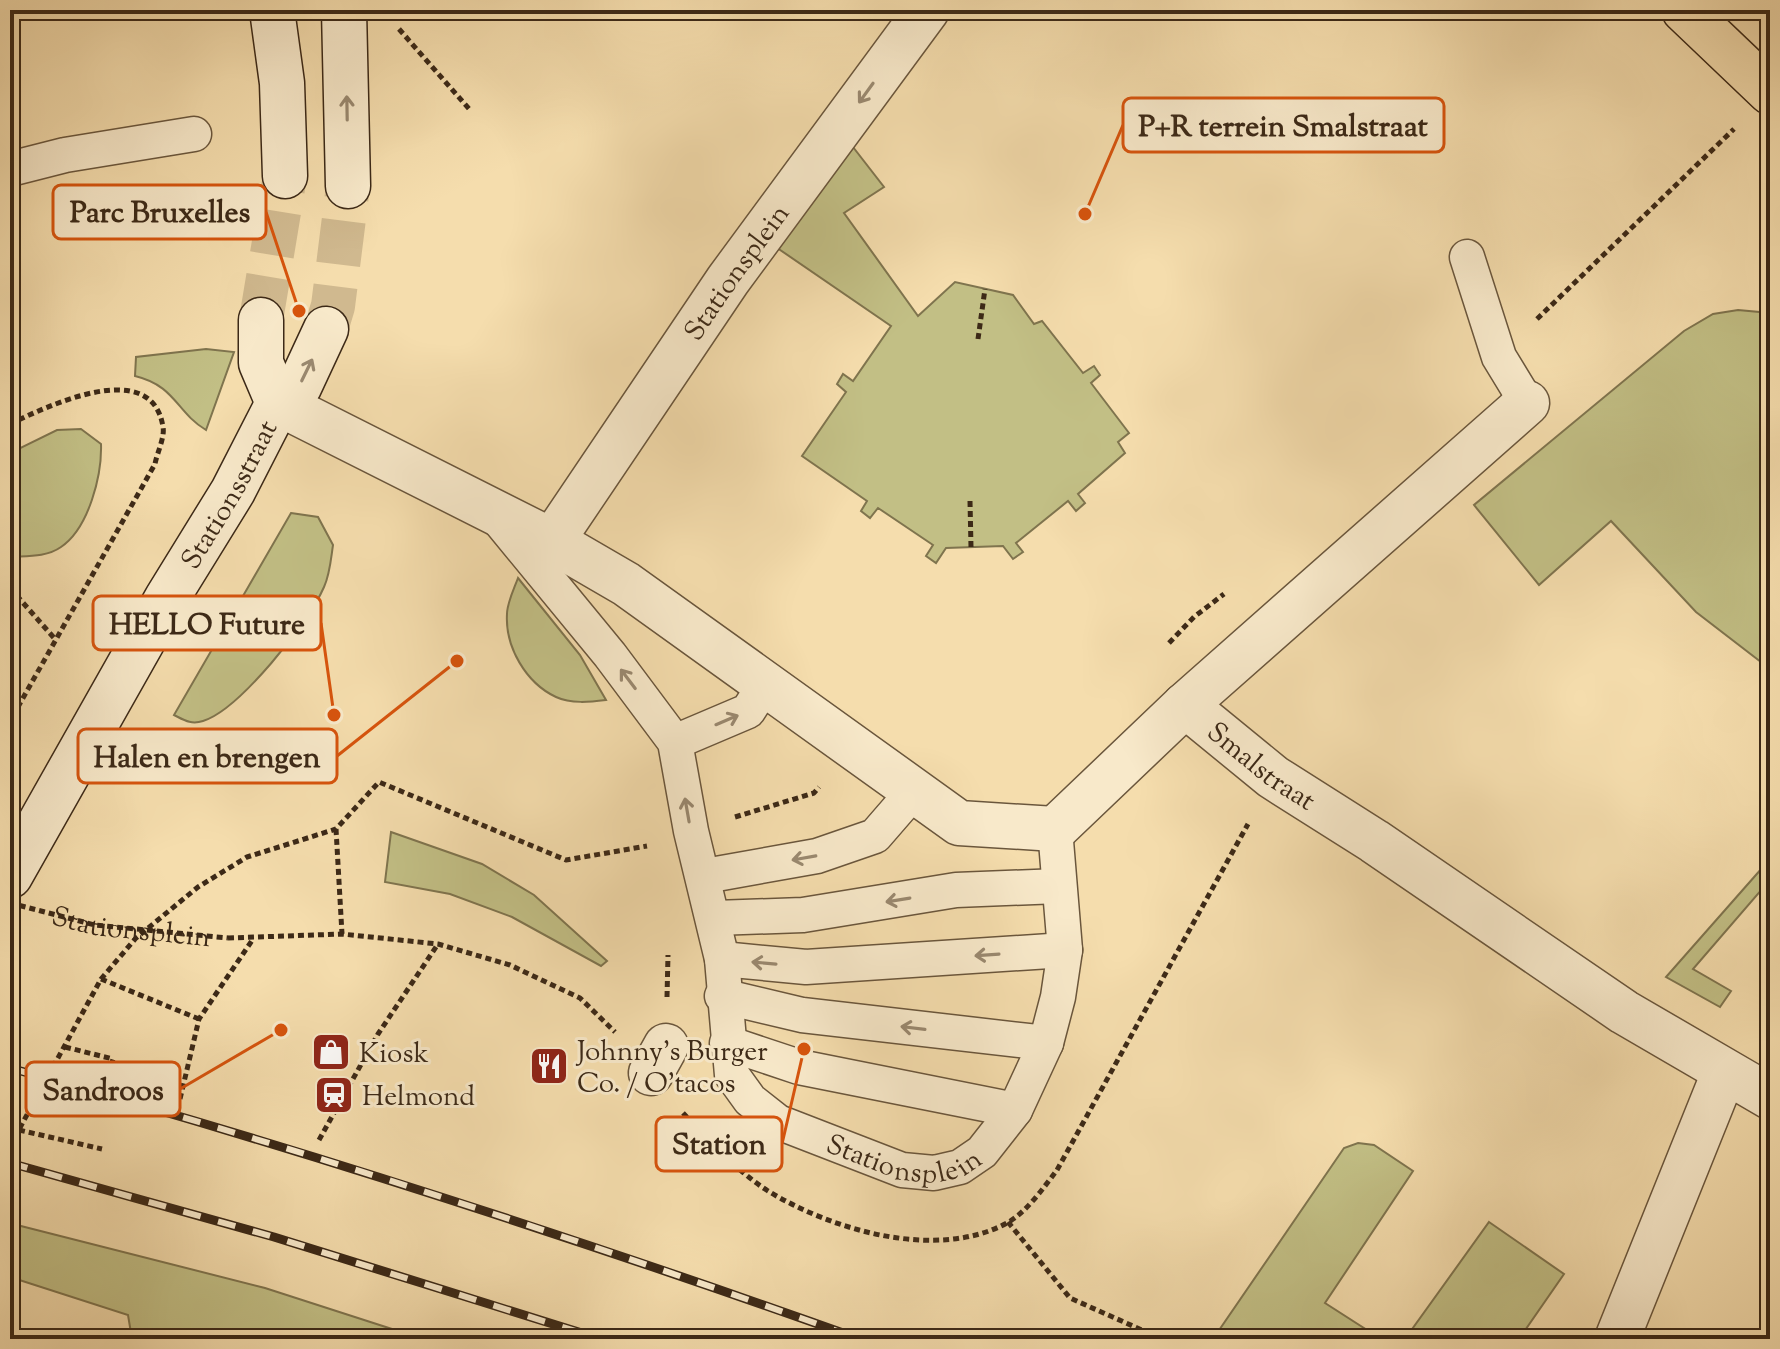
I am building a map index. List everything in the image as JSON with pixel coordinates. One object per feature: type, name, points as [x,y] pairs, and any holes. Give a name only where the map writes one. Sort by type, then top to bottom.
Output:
[{"type":"main road","points":[[1684,10],[1770,92]]},
{"type":"street","points":[[272,10],[282,83],[285,176]]},
{"type":"street","points":[[344,10],[348,186]]},
{"type":"street","name":"Stationsplein","points":[[552,541],[728,280],[920,20]]},
{"type":"street","name":"Stationsstraat","points":[[261,320],[261,363],[278,403]]},
{"type":"street","name":"Stationsstraat","points":[[10,876],[167,598],[233,491],[278,403],[299,387],[326,329]]},
{"type":"street","name":"Stationsplein","points":[[278,403],[552,541],[626,584],[959,823],[1055,829]]},
{"type":"street","name":"Smalstraat","points":[[1527,403],[1185,705],[1273,777],[1374,841],[1624,1012],[1724,1073],[1770,1097]]},
{"type":"street","points":[[1055,829],[1185,705]]},
{"type":"street","points":[[1617,1339],[1724,1073]]},
{"type":"lane","points":[[10,169],[65,155],[194,134]]},
{"type":"lane","points":[[1467,257],[1499,357],[1527,403]]},
{"type":"lane","name":"Stationsplein","points":[[493,513],[610,655],[675,742],[691,831],[715,918],[722,959],[722,996],[732,1075],[740,1090],[778,1122],[902,1170],[934,1173],[960,1167],[982,1152],[1015,1110],[1046,1043],[1058,997],[1065,950],[1055,829]]},
{"type":"lane","points":[[675,742],[748,711],[766,683]]},
{"type":"lane","points":[[705,876],[817,856],[875,836],[914,791]]},
{"type":"lane","points":[[715,918],[803,915],[956,890],[1059,886]]},
{"type":"lane","points":[[722,959],[806,967],[1065,950]]},
{"type":"lane","points":[[722,996],[802,1015],[1046,1043]]},
{"type":"lane","name":"Stationsplein","points":[[727,1043],[799,1067],[1015,1110]]},
{"type":"path","points":[[393,21],[470,110]]},
{"type":"path","points":[[978,339],[985,289]]},
{"type":"path","points":[[10,424],[64,399],[114,389],[138,393],[154,406],[164,428],[155,464],[10,721]]},
{"type":"path","points":[[970,501],[971,547]]},
{"type":"path","points":[[10,588],[55,639]]},
{"type":"path","points":[[10,1146],[101,979],[136,938],[198,887],[247,857],[336,829],[379,782],[566,860],[656,845]]},
{"type":"path","points":[[336,829],[342,934]]},
{"type":"path","name":"Stationsplein","points":[[10,903],[95,925],[254,938],[199,1019]]},
{"type":"path","points":[[319,1140],[378,1034],[438,944]]},
{"type":"path","points":[[101,979],[199,1019],[180,1099]]},
{"type":"path","points":[[65,1047],[113,1059],[108,1078]]},
{"type":"path","points":[[19,1130],[102,1149]]},
{"type":"path","points":[[1008,1222],[1070,1298],[1162,1339]]},
{"type":"shaded area","points":[[846,138],[884,187],[844,213],[918,316],[955,282],[1013,295],[1034,324],[1042,321],[1083,373],[1094,366],[1100,375],[1091,383],[1129,433],[1118,442],[1125,453],[1078,494],[1085,503],[1076,511],[1068,501],[1016,543],[1023,552],[1013,559],[1003,546],[946,548],[936,563],[926,556],[933,545],[878,508],[870,518],[861,511],[867,501],[802,456],[846,392],[837,384],[843,374],[853,381],[891,326],[770,243]]},
{"type":"shaded area","points":[[1738,310],[1770,313],[1770,669],[1696,612],[1611,521],[1539,585],[1474,505],[1684,331],[1713,314]]},
{"type":"shaded area","points":[[206,349],[234,352],[206,430],[159,386],[135,376],[136,357]]},
{"type":"shaded area","points":[[81,429],[101,444],[101,457],[92,500],[79,527],[61,547],[50,553],[12,557],[10,453],[57,430]]},
{"type":"shaded area","points":[[291,513],[318,517],[333,545],[328,577],[316,602],[271,663],[218,714],[199,722],[174,715]]},
{"type":"shaded area","points":[[518,578],[580,655],[606,700],[581,702],[556,697],[535,683],[527,673],[514,651],[507,626],[508,605]]},
{"type":"shaded area","points":[[391,832],[482,864],[534,895],[607,961],[601,966],[512,917],[450,894],[385,882]]},
{"type":"shaded area","points":[[1770,859],[1770,880],[1693,969],[1731,991],[1720,1007],[1666,977]]},
{"type":"shaded area","points":[[1358,1143],[1374,1145],[1413,1171],[1325,1303],[1381,1339],[1213,1339],[1344,1148]]},
{"type":"shaded area","points":[[1489,1222],[1564,1274],[1519,1339],[1405,1339]]},
{"type":"shaded area","points":[[13,1224],[265,1288],[423,1339],[132,1339],[128,1315],[10,1277]]},
{"type":"tunnel","points":[[261,320],[285,176]]},
{"type":"tunnel","points":[[326,329],[333,306],[348,186]]},
{"type":"railway","points":[[10,1068],[437,1196],[860,1339]]},
{"type":"railway","points":[[10,1163],[274,1237],[601,1339]]},
{"type":"place","name":"P+R terrein Smalstraat","points":[[1085,214]]},
{"type":"place","name":"Parc Bruxelles","points":[[299,311]]},
{"type":"place","name":"Halen en brengen","points":[[457,661]]},
{"type":"place","name":"HELLO Future","points":[[334,715]]},
{"type":"place","name":"Sandroos","points":[[281,1030]]},
{"type":"place","name":"Station","points":[[804,1049]]},
{"type":"place","name":"Kiosk","points":[[331,1052]]},
{"type":"place","name":"Johnny's Burger Co. / O'tacos","points":[[549,1066]]},
{"type":"place","name":"Helmond","points":[[334,1095]]}]
